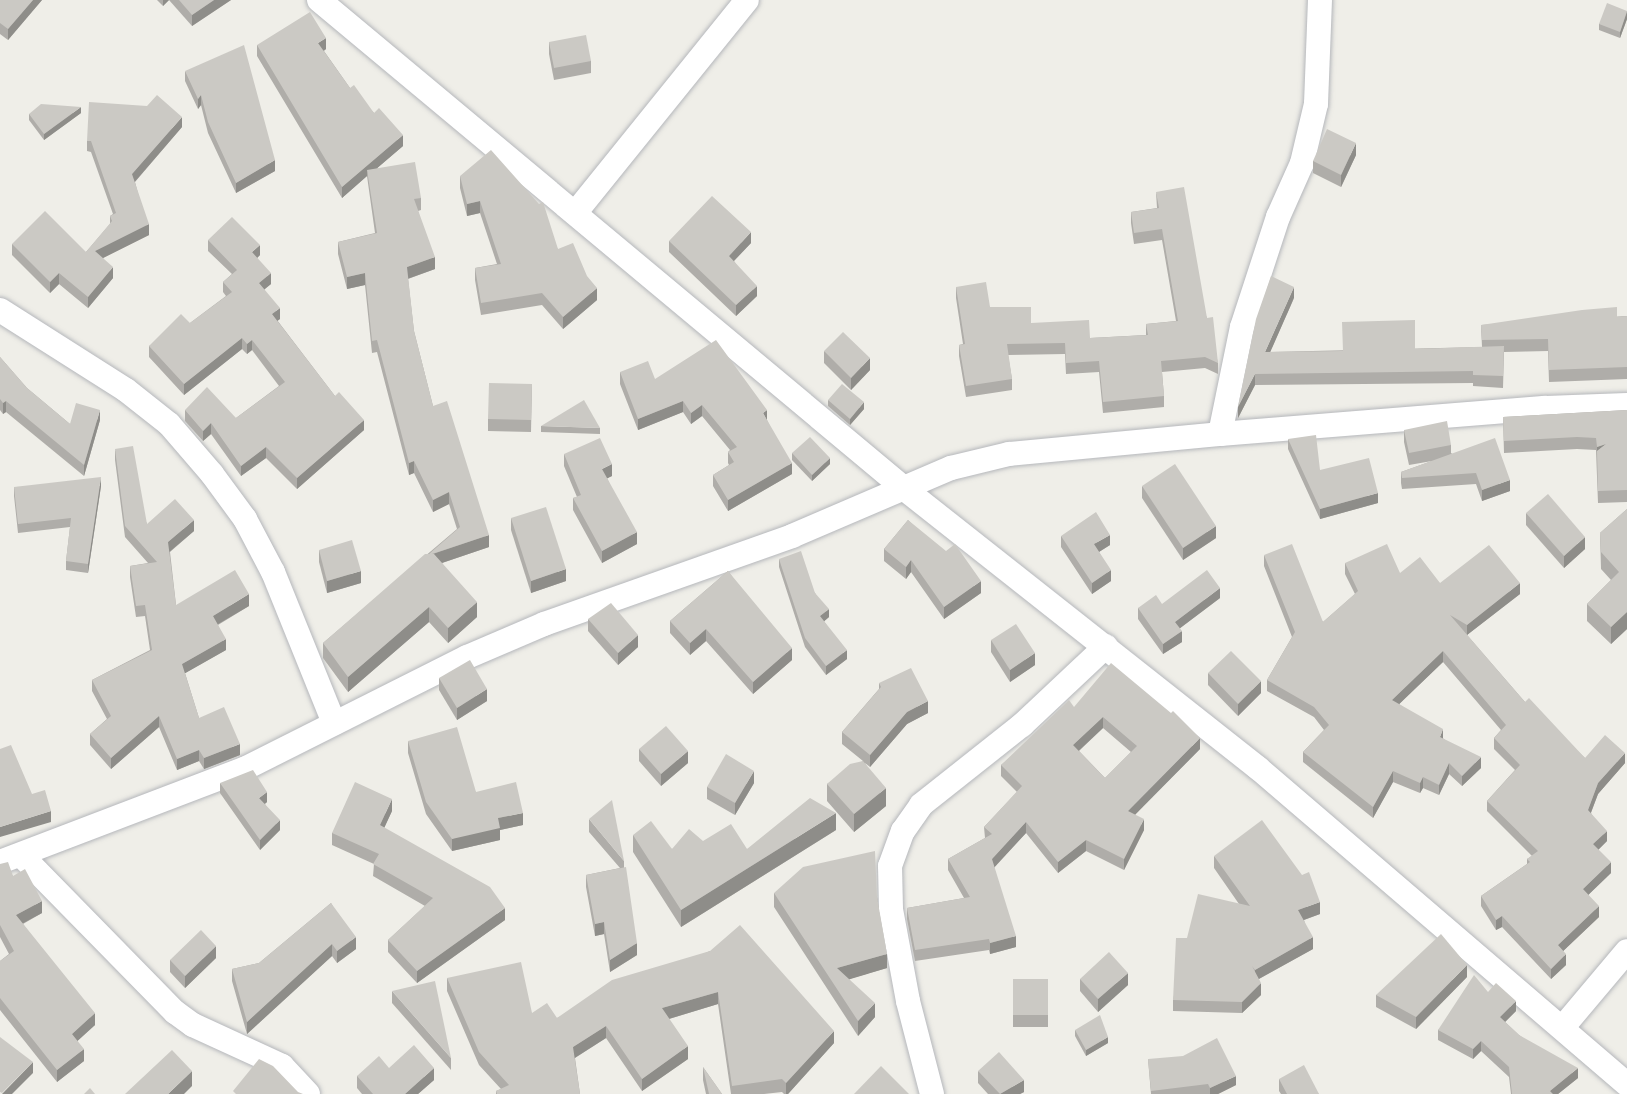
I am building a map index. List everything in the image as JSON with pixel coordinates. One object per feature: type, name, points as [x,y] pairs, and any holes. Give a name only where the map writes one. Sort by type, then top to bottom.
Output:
[{"type":"street","points":[[318,0],[576,212],[906,490],[1258,768],[1627,1084]]},
{"type":"street","points":[[576,212],[747,0]]},
{"type":"street","points":[[1220,434],[1242,327],[1278,217],[1302,163],[1316,104],[1320,0]]},
{"type":"street","points":[[0,310],[134,397],[169,424],[212,474],[245,519],[273,572],[334,723]]},
{"type":"street","points":[[308,1094],[282,1066],[175,1012],[10,858],[246,768],[467,657],[544,624],[792,536],[906,490],[951,468],[1009,454],[1220,434],[1546,408],[1627,405]]},
{"type":"street","points":[[932,1094],[908,1001],[891,909],[890,866],[903,831],[921,805],[1022,725],[1106,646]]},
{"type":"street","points":[[1563,1027],[1627,951]]},
{"type":"building","points":[[0,0],[33,0],[8,29],[0,23]]},
{"type":"building","points":[[179,0],[214,0],[192,15]]},
{"type":"building","points":[[1607,3],[1627,11],[1620,32],[1599,24]]},
{"type":"building","points":[[310,12],[326,38],[318,43],[350,88],[354,85],[374,113],[379,108],[403,135],[342,187],[257,45]]},
{"type":"building","points":[[586,35],[591,61],[554,68],[549,42]]},
{"type":"building","points":[[244,45],[275,160],[236,183],[208,122],[201,95],[198,99],[185,71]]},
{"type":"building","points":[[157,95],[182,117],[132,174],[149,224],[95,251],[113,267],[88,297],[59,273],[50,282],[12,244],[45,211],[86,252],[112,221],[110,216],[116,213],[91,141],[87,141],[89,102],[147,106]]},
{"type":"building","points":[[41,104],[81,107],[44,134],[29,114]]},
{"type":"building","points":[[1327,129],[1356,143],[1341,175],[1313,161]]},
{"type":"building","points":[[491,150],[539,204],[543,202],[558,249],[573,243],[587,276],[597,288],[563,317],[542,293],[481,303],[475,268],[501,264],[480,201],[467,204],[460,176]]},
{"type":"building","points":[[415,162],[421,198],[414,199],[435,257],[407,267],[414,331],[433,406],[447,401],[489,535],[432,554],[429,554],[460,527],[449,492],[433,500],[414,461],[409,463],[377,340],[372,341],[365,273],[347,277],[338,242],[377,233],[367,170]]},
{"type":"building","points":[[1184,187],[1207,318],[1213,317],[1218,363],[1205,357],[1161,361],[1164,396],[1103,402],[1099,361],[1066,363],[1065,343],[1007,344],[1012,379],[966,386],[959,345],[965,344],[956,287],[986,282],[990,307],[1031,307],[1031,323],[1089,320],[1090,338],[1148,335],[1146,324],[1178,321],[1162,229],[1134,233],[1131,212],[1159,208],[1156,192]]},
{"type":"building","points":[[712,196],[751,232],[729,256],[757,286],[736,305],[669,241]]},
{"type":"building","points":[[232,217],[260,245],[252,252],[271,273],[259,283],[280,308],[272,314],[335,396],[339,392],[364,420],[297,478],[266,447],[241,466],[211,423],[203,431],[185,410],[207,387],[236,418],[285,382],[252,340],[247,344],[242,338],[184,384],[149,346],[181,314],[190,323],[232,292],[223,282],[237,270],[208,240]]},
{"type":"building","points":[[1271,276],[1294,287],[1265,352],[1343,351],[1342,322],[1415,320],[1415,349],[1504,346],[1503,376],[1473,375],[1473,371],[1255,374],[1238,407],[1256,319]]},
{"type":"building","points":[[1617,307],[1617,317],[1627,316],[1627,367],[1549,370],[1548,339],[1482,340],[1481,325]]},
{"type":"building","points":[[843,332],[870,358],[851,378],[824,351]]},
{"type":"building","points":[[716,340],[767,410],[763,413],[792,463],[728,500],[713,475],[734,462],[728,452],[737,447],[702,405],[691,413],[683,401],[638,419],[620,372],[648,361],[655,379]]},
{"type":"building","points":[[0,357],[27,388],[70,424],[76,403],[100,410],[84,465],[6,401],[3,403],[0,399]]},
{"type":"building","points":[[489,383],[532,384],[531,420],[488,419]]},
{"type":"building","points":[[842,384],[864,402],[850,419],[828,400]]},
{"type":"building","points":[[584,400],[600,428],[541,426]]},
{"type":"building","points":[[1627,410],[1627,490],[1598,491],[1597,451],[1606,444],[1597,447],[1596,438],[1504,441],[1503,417]]},
{"type":"building","points":[[1447,421],[1451,445],[1409,453],[1404,430]]},
{"type":"building","points":[[1316,435],[1320,470],[1369,458],[1378,493],[1320,509],[1288,439]]},
{"type":"building","points":[[810,437],[830,458],[812,475],[792,453]]},
{"type":"building","points":[[600,438],[612,464],[602,469],[637,532],[602,551],[573,498],[581,495],[564,454]]},
{"type":"building","points":[[1495,438],[1510,480],[1482,490],[1476,473],[1402,478],[1401,472]]},
{"type":"building","points":[[133,446],[147,524],[175,499],[194,520],[168,542],[176,605],[235,570],[249,594],[213,616],[226,639],[182,664],[199,718],[224,707],[240,744],[204,758],[199,750],[177,759],[159,716],[111,758],[90,734],[111,716],[92,680],[152,650],[145,605],[136,606],[130,566],[157,562],[125,526],[115,449]]},
{"type":"building","points":[[1175,464],[1216,526],[1183,548],[1142,486]]},
{"type":"building","points":[[101,477],[88,564],[66,561],[71,518],[18,524],[14,487]]},
{"type":"building","points":[[1548,494],[1585,537],[1564,556],[1526,513]]},
{"type":"building","points":[[546,507],[566,569],[531,581],[511,518]]},
{"type":"building","points":[[1627,509],[1627,612],[1611,627],[1587,604],[1619,572],[1601,552],[1600,533]]},
{"type":"building","points":[[1096,512],[1110,535],[1094,544],[1111,570],[1092,583],[1061,536]]},
{"type":"building","points":[[908,520],[946,551],[955,544],[981,581],[944,607],[911,560],[906,567],[884,549]]},
{"type":"building","points":[[352,540],[361,571],[327,581],[319,550]]},
{"type":"building","points":[[1292,544],[1323,622],[1358,591],[1345,563],[1387,544],[1400,573],[1420,557],[1440,583],[1489,545],[1520,583],[1467,625],[1450,615],[1525,702],[1529,698],[1585,758],[1605,735],[1625,753],[1598,783],[1588,810],[1607,831],[1593,844],[1611,862],[1583,889],[1599,906],[1558,945],[1566,954],[1551,969],[1502,916],[1496,920],[1481,896],[1530,862],[1527,859],[1538,851],[1487,801],[1520,765],[1494,738],[1506,725],[1443,651],[1392,700],[1443,729],[1440,737],[1481,757],[1462,776],[1449,763],[1439,785],[1423,777],[1420,783],[1393,771],[1373,807],[1303,752],[1329,725],[1314,707],[1267,680],[1295,632],[1264,555]]},
{"type":"building","points":[[801,551],[815,593],[829,609],[820,616],[847,650],[826,666],[805,638],[779,559]]},
{"type":"building","points":[[425,554],[434,554],[477,602],[448,628],[429,607],[348,677],[323,643]]},
{"type":"building","points":[[1207,570],[1220,588],[1175,622],[1182,631],[1163,644],[1138,608],[1156,595],[1162,604]]},
{"type":"building","points":[[728,571],[792,648],[753,682],[706,629],[690,643],[670,621]]},
{"type":"building","points":[[611,603],[638,635],[618,653],[588,619]]},
{"type":"building","points":[[1016,624],[1035,653],[1010,670],[991,640]]},
{"type":"building","points":[[1231,651],[1261,681],[1238,704],[1208,673]]},
{"type":"building","points":[[470,660],[487,689],[457,708],[439,678]]},
{"type":"building","points":[[1111,663],[1171,713],[1173,711],[1200,738],[1128,811],[1144,819],[1124,859],[1086,840],[1058,862],[1026,822],[992,859],[1016,936],[990,943],[989,939],[915,950],[907,908],[970,897],[948,859],[992,834],[984,827],[1022,786],[1001,765],[1069,700],[1074,707]],"holes":[[[1103,717],[1137,746],[1105,778],[1073,745]]]},
{"type":"building","points":[[911,668],[928,701],[907,712],[870,755],[842,732],[881,687],[879,683]]},
{"type":"building","points":[[666,726],[688,751],[661,774],[639,749]]},
{"type":"building","points":[[457,727],[476,792],[516,782],[523,813],[498,818],[500,828],[452,839],[426,802],[408,741]]},
{"type":"building","points":[[11,745],[32,794],[45,790],[51,811],[0,827],[0,749]]},
{"type":"building","points":[[726,754],[754,771],[735,803],[707,787]]},
{"type":"building","points":[[863,761],[886,788],[854,814],[827,784],[850,764]]},
{"type":"building","points":[[253,770],[267,792],[259,798],[280,820],[260,840],[220,783]]},
{"type":"building","points":[[355,782],[392,799],[380,825],[490,887],[505,908],[417,971],[388,940],[433,898],[373,864],[379,854],[332,833]]},
{"type":"building","points":[[810,798],[836,813],[681,910],[633,835],[651,821],[672,849],[689,829],[703,841],[731,824],[747,849]]},
{"type":"building","points":[[612,800],[624,861],[589,819]]},
{"type":"building","points":[[1262,820],[1302,875],[1309,872],[1320,902],[1298,910],[1313,937],[1255,970],[1252,966],[1261,983],[1242,1002],[1173,1000],[1176,938],[1187,938],[1198,894],[1250,906],[1214,856]]},
{"type":"building","points":[[875,851],[877,897],[887,954],[837,968],[875,1003],[858,1021],[774,893],[803,867]]},
{"type":"building","points":[[8,862],[13,876],[25,869],[42,901],[16,915],[95,1013],[72,1034],[84,1049],[57,1070],[0,998],[0,961],[14,951],[0,925],[0,864]]},
{"type":"building","points":[[626,867],[637,943],[610,960],[604,922],[595,924],[586,875]]},
{"type":"building","points":[[331,903],[356,937],[337,951],[332,944],[247,1022],[232,969],[259,963]]},
{"type":"building","points":[[740,925],[834,1031],[786,1083],[782,1079],[732,1086],[718,992],[662,1008],[688,1046],[642,1079],[606,1026],[573,1047],[580,1094],[497,1094],[496,1091],[509,1085],[479,1052],[447,978],[521,962],[532,1013],[547,1003],[557,1018],[612,980],[710,951]]},
{"type":"building","points":[[201,930],[216,946],[185,976],[170,960]]},
{"type":"building","points":[[1441,934],[1467,965],[1416,1017],[1376,995]]},
{"type":"building","points":[[1109,952],[1128,973],[1098,999],[1080,979]]},
{"type":"building","points":[[1474,975],[1488,992],[1496,983],[1516,1001],[1500,1017],[1519,1035],[1578,1068],[1550,1091],[1553,1094],[1512,1094],[1509,1067],[1481,1041],[1473,1049],[1438,1030]]},
{"type":"building","points":[[1013,979],[1048,979],[1048,1015],[1013,1015]]},
{"type":"building","points":[[435,981],[451,1058],[392,991]]},
{"type":"building","points":[[1100,1015],[1108,1037],[1086,1050],[1075,1030]]},
{"type":"building","points":[[0,1037],[33,1062],[2,1093],[0,1092]]},
{"type":"building","points":[[1217,1038],[1236,1076],[1210,1088],[1208,1084],[1151,1091],[1148,1059],[1183,1056]]},
{"type":"building","points":[[414,1045],[434,1068],[405,1094],[373,1094],[357,1076],[379,1056],[389,1068]]},
{"type":"building","points":[[172,1050],[192,1071],[168,1094],[125,1094]]},
{"type":"building","points":[[999,1052],[1024,1080],[1000,1094],[978,1071]]},
{"type":"building","points":[[259,1059],[273,1066],[298,1092],[303,1094],[236,1094],[233,1091]]},
{"type":"building","points":[[1304,1065],[1319,1094],[1287,1094],[1279,1079]]},
{"type":"building","points":[[881,1066],[909,1094],[854,1094]]},
{"type":"building","points":[[703,1067],[722,1094],[709,1094]]},
{"type":"building","points":[[90,1088],[95,1094],[84,1094]]}]
